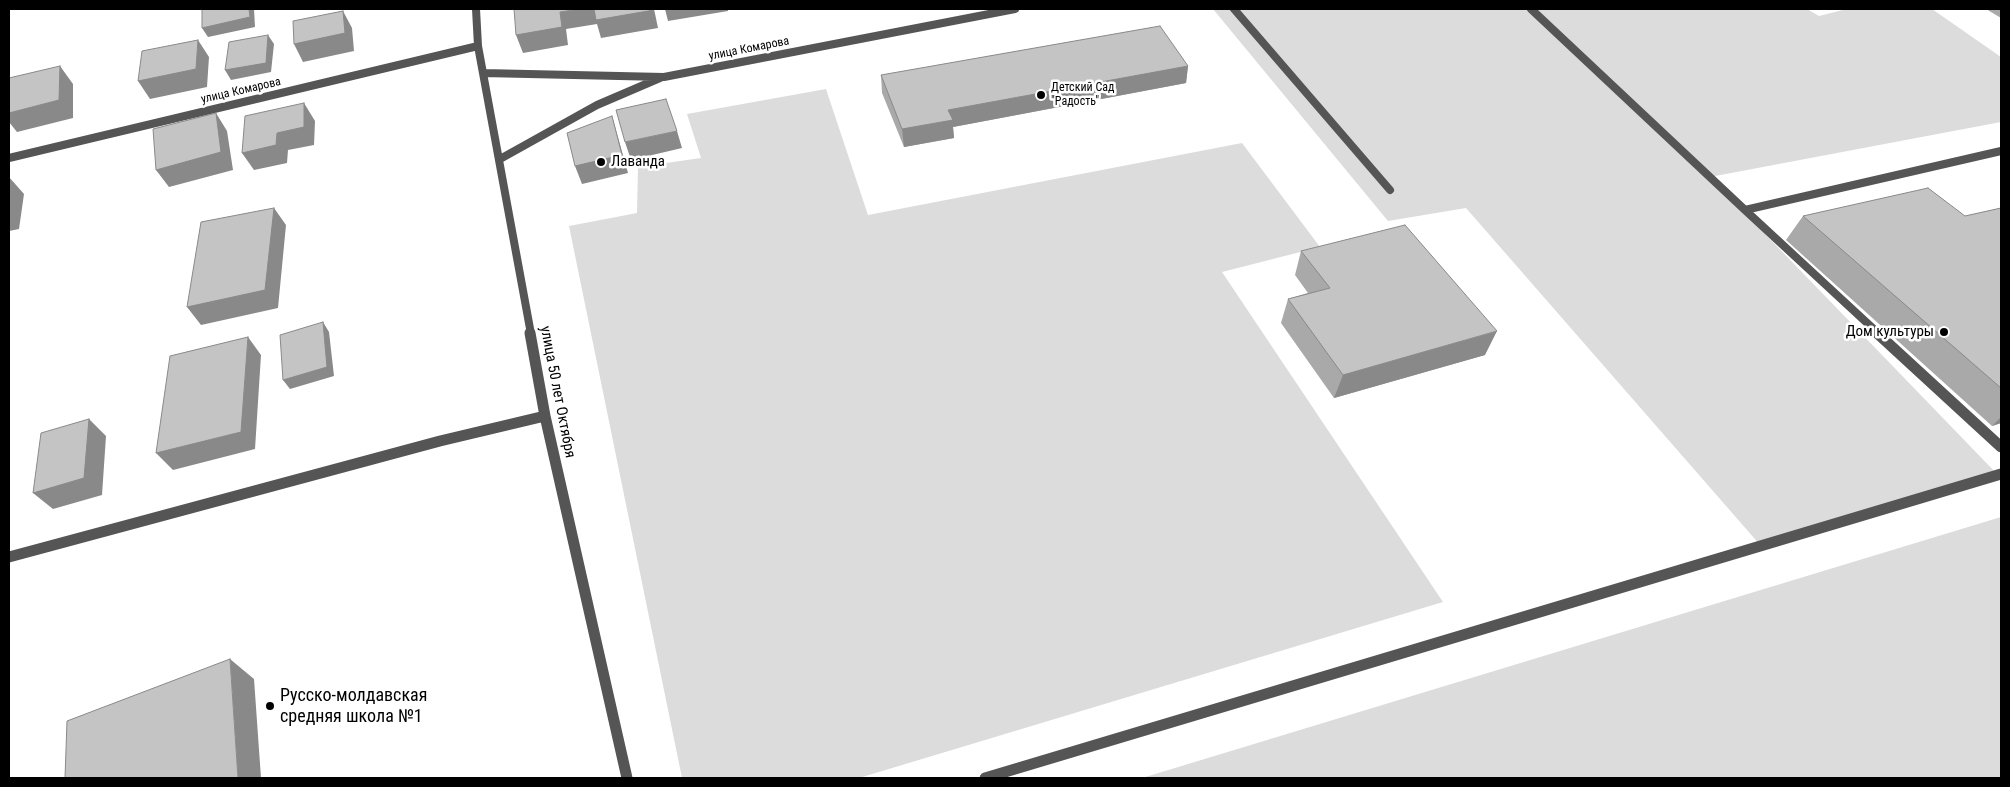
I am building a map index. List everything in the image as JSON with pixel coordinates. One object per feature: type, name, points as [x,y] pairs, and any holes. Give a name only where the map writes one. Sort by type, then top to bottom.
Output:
[{"type":"street","name":"улица 50 лет Октября","points":[[476,9],[478,46],[500,159],[545,416],[627,778]]},
{"type":"street","name":"улица Комарова","points":[[483,73],[664,77],[1015,9]]},
{"type":"street","points":[[1234,9],[1390,190]]},
{"type":"street","points":[[1531,9],[2001,447]]},
{"type":"street","name":"улица Комарова","points":[[9,158],[478,46]]},
{"type":"street","points":[[500,159],[597,105],[664,77]]},
{"type":"street","points":[[1745,210],[2001,151]]},
{"type":"street","points":[[9,557],[440,441],[545,416]]},
{"type":"street","points":[[985,778],[2001,474]]},
{"type":"shaded area","points":[[1213,9],[1807,9],[1819,16],[1847,9],[1932,9],[2001,57],[2001,122],[1710,177],[1998,475],[1761,546],[1466,208],[1388,221]]},
{"type":"shaded area","points":[[826,89],[868,215],[1242,143],[1320,247],[1222,272],[1443,602],[859,778],[682,778],[569,226],[637,213],[638,167],[701,158],[687,114]]},
{"type":"shaded area","points":[[2001,517],[2001,778],[1142,778]]},
{"type":"building","points":[[202,9],[249,9],[250,17],[202,28]]},
{"type":"building","points":[[514,9],[580,9],[560,12],[562,27],[516,35]]},
{"type":"building","points":[[594,9],[653,9],[654,10],[596,20]]},
{"type":"building","points":[[343,11],[345,33],[294,44],[293,21]]},
{"type":"building","points":[[1160,26],[1188,66],[948,110],[953,120],[902,129],[881,75]]},
{"type":"building","points":[[268,35],[266,63],[225,70],[229,42]]},
{"type":"building","points":[[198,40],[196,69],[138,81],[142,51]]},
{"type":"building","points":[[60,66],[59,100],[9,113],[9,78]]},
{"type":"building","points":[[666,99],[677,131],[625,142],[616,110]]},
{"type":"building","points":[[304,103],[304,127],[277,133],[276,145],[242,153],[245,116]]},
{"type":"building","points":[[216,113],[221,152],[156,170],[153,129]]},
{"type":"building","points":[[612,116],[622,155],[575,166],[567,133]]},
{"type":"building","name":"Дом культуры","points":[[1928,188],[1965,216],[2001,208],[2001,388],[1803,216]]},
{"type":"building","points":[[274,208],[265,290],[187,307],[201,222]]},
{"type":"building","points":[[1405,225],[1497,331],[1343,375],[1288,299],[1330,288],[1301,251]]},
{"type":"building","points":[[323,322],[327,367],[283,380],[280,335]]},
{"type":"building","points":[[248,337],[241,432],[156,453],[170,356]]},
{"type":"building","points":[[89,419],[84,478],[33,493],[41,433]]},
{"type":"building","points":[[230,659],[238,778],[65,778],[67,721]]},
{"type":"place","name":"Детский Сад \"Радость\"","points":[[1041,95]]},
{"type":"place","name":"Лаванда","points":[[601,162]]},
{"type":"place","name":"Дом культуры","points":[[1944,332]]},
{"type":"place","name":"Русско-молдавская средняя школа №1","points":[[270,706]]}]
